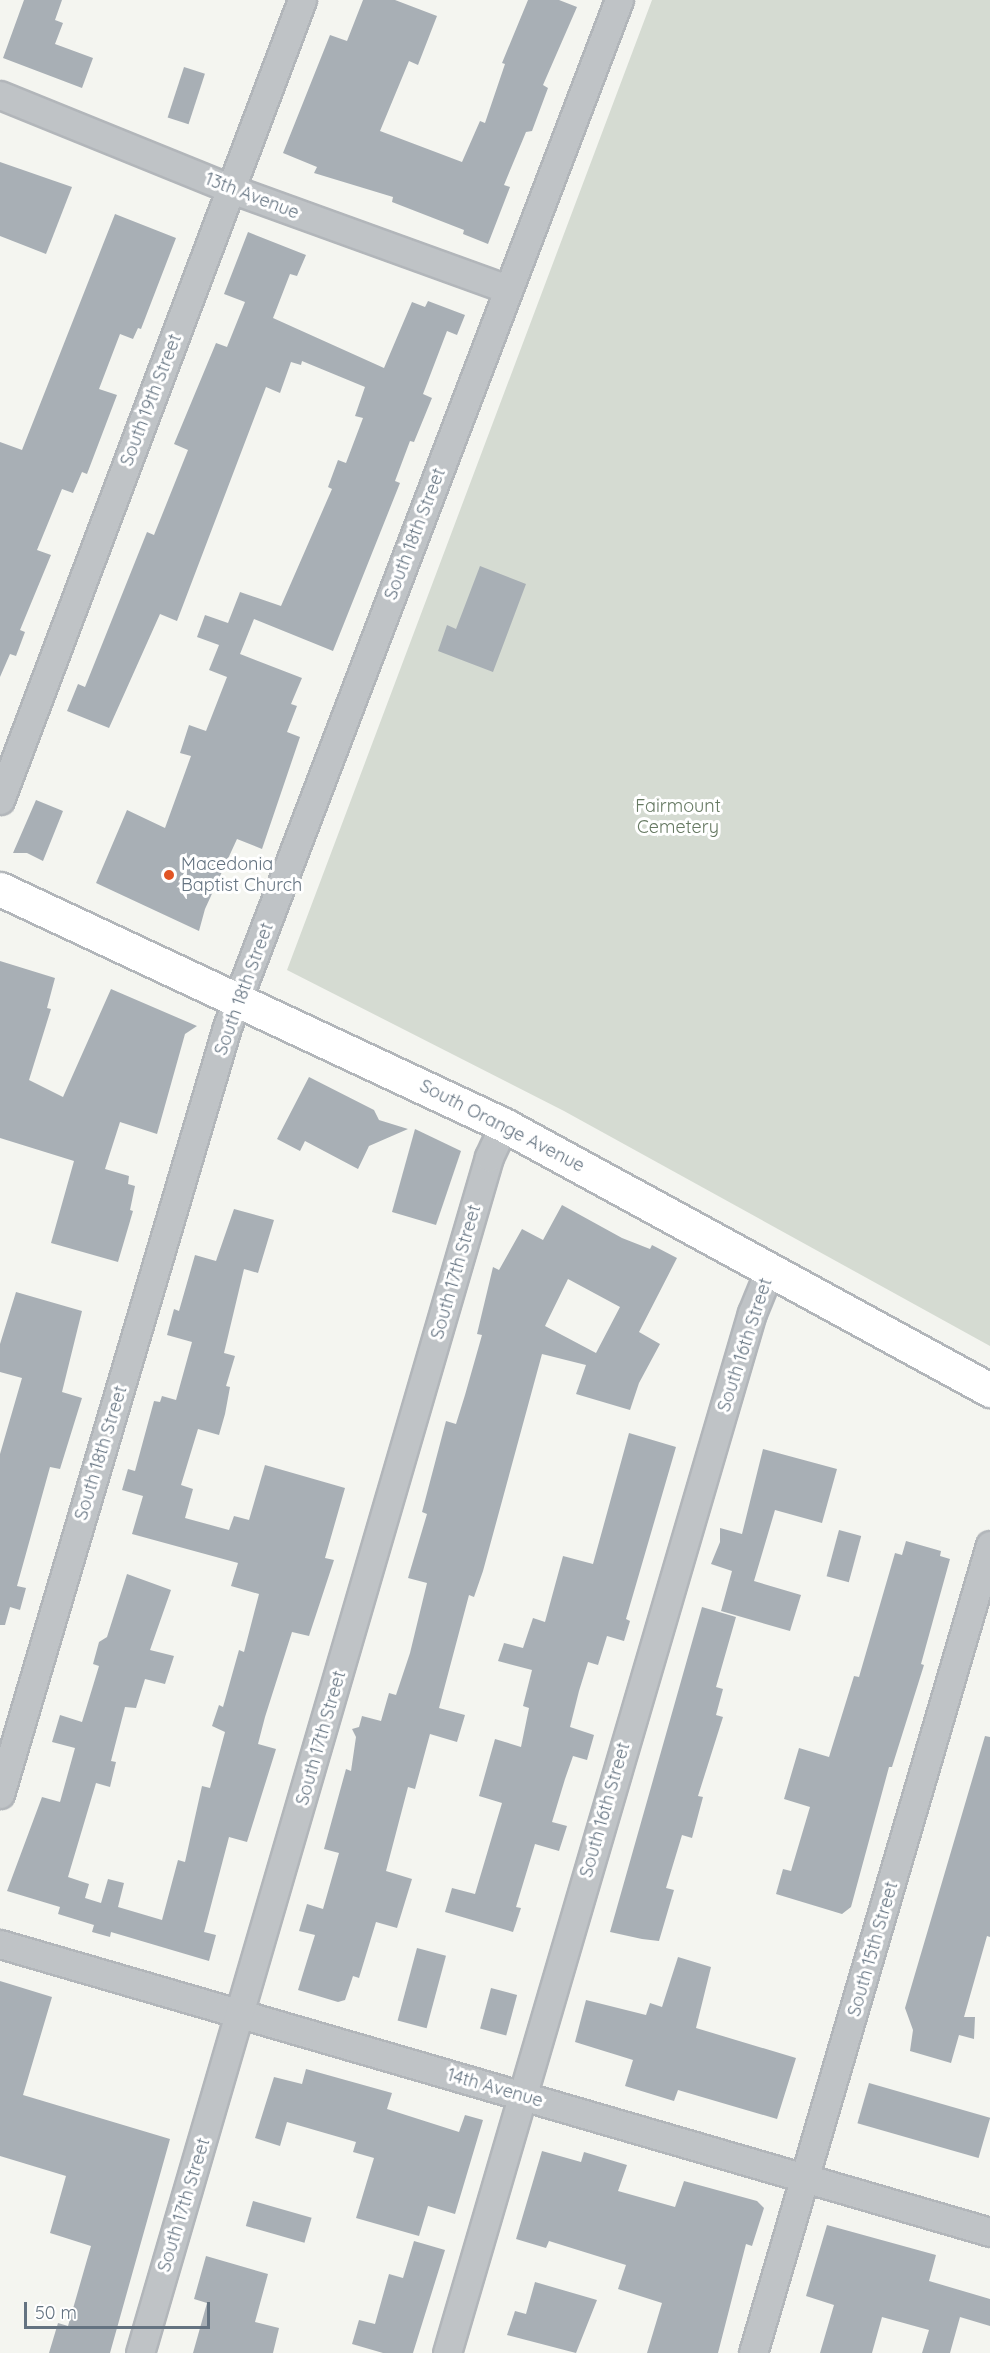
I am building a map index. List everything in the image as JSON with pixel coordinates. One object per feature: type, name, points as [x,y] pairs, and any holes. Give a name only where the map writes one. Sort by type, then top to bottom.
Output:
[{"type":"main road","name":"South Orange Avenue","points":[[0,889],[504,1125],[990,1390]]},
{"type":"street","name":"South 19th Street","points":[[0,800],[302,0]]},
{"type":"street","name":"South 18th Street","points":[[0,1794],[227,1027],[619,0]]},
{"type":"street","name":"13th Avenue","points":[[0,95],[231,189],[507,289]]},
{"type":"street","name":"South 17th Street","points":[[140,2353],[489,1157],[504,1125]]},
{"type":"street","name":"South 16th Street","points":[[447,2353],[752,1313],[770,1269]]},
{"type":"street","name":"South 15th Street","points":[[753,2353],[804,2177],[851,2028],[990,1545]]},
{"type":"street","name":"14th Avenue","points":[[0,1944],[990,2232]]},
{"type":"green space","name":"Fairmount Cemetery","points":[[652,0],[990,0],[990,1346],[564,1111],[287,970]]},
{"type":"building","points":[[24,0],[62,0],[55,20],[63,23],[55,44],[93,58],[82,88],[3,58]]},
{"type":"building","points":[[363,0],[395,0],[437,16],[418,65],[409,61],[380,131],[462,162],[480,121],[485,123],[505,64],[502,63],[528,0],[559,0],[577,7],[543,85],[548,88],[532,131],[526,132],[504,185],[510,187],[488,244],[463,234],[464,230],[392,202],[393,197],[314,173],[317,167],[283,153],[330,35],[347,41]]},
{"type":"building","points":[[184,67],[205,74],[189,124],[168,117]]},
{"type":"building","points":[[0,162],[72,187],[46,254],[0,236]]},
{"type":"building","points":[[115,214],[176,238],[141,329],[138,328],[133,339],[120,334],[99,389],[117,395],[87,474],[82,472],[73,493],[62,489],[37,550],[51,555],[20,630],[25,632],[16,656],[10,654],[0,677],[0,442],[22,450]]},
{"type":"building","points":[[248,232],[306,255],[297,276],[290,274],[273,318],[384,368],[412,302],[425,307],[428,301],[465,315],[457,335],[447,331],[423,394],[432,398],[414,442],[410,441],[395,481],[400,483],[333,651],[254,619],[240,654],[302,678],[291,704],[297,706],[287,732],[300,737],[262,849],[237,839],[205,909],[199,931],[96,883],[127,810],[165,828],[191,756],[180,753],[189,725],[206,731],[227,677],[209,670],[219,645],[197,637],[205,615],[228,623],[240,592],[281,606],[332,489],[328,487],[338,460],[346,463],[363,418],[355,416],[365,387],[302,361],[301,365],[291,362],[280,393],[266,387],[177,621],[160,614],[109,728],[67,711],[78,684],[85,687],[147,532],[154,535],[188,450],[174,444],[216,343],[227,347],[245,302],[224,294]]},
{"type":"building","points":[[480,566],[526,584],[493,672],[438,651],[447,625],[456,629]]},
{"type":"building","points":[[36,800],[63,811],[43,861],[27,853],[13,853]]},
{"type":"building","points":[[0,961],[55,978],[47,1008],[51,1009],[29,1080],[63,1097],[111,989],[197,1026],[185,1034],[157,1134],[120,1122],[105,1169],[129,1176],[128,1184],[135,1186],[130,1210],[133,1211],[118,1262],[51,1243],[74,1161],[0,1138]]},
{"type":"building","points":[[309,1077],[374,1110],[379,1120],[408,1129],[369,1146],[358,1169],[305,1141],[300,1151],[277,1139]]},
{"type":"building","points":[[415,1129],[461,1151],[436,1225],[392,1212]]},
{"type":"building","points":[[562,1205],[622,1238],[650,1249],[652,1245],[677,1258],[639,1332],[660,1344],[639,1383],[630,1410],[576,1394],[586,1365],[542,1354],[483,1571],[474,1597],[469,1595],[439,1708],[465,1715],[457,1742],[430,1734],[415,1789],[408,1787],[386,1871],[412,1879],[397,1928],[376,1922],[359,1978],[353,1976],[345,2000],[338,2002],[298,1990],[315,1935],[299,1931],[307,1904],[323,1909],[339,1853],[324,1849],[346,1769],[351,1771],[356,1737],[352,1729],[359,1727],[362,1716],[381,1721],[389,1693],[396,1695],[410,1653],[427,1583],[408,1578],[427,1514],[422,1512],[446,1421],[456,1424],[465,1395],[482,1335],[477,1334],[493,1267],[499,1270],[522,1229],[543,1240]],"holes":[[[568,1279],[620,1307],[596,1353],[545,1326]]]},
{"type":"building","points":[[234,1209],[274,1220],[258,1273],[244,1269],[224,1353],[235,1356],[226,1386],[230,1387],[225,1414],[219,1435],[198,1429],[181,1485],[193,1489],[185,1518],[229,1530],[234,1516],[249,1520],[265,1465],[345,1488],[325,1558],[334,1560],[309,1636],[292,1632],[265,1717],[258,1744],[276,1749],[247,1842],[229,1837],[204,1932],[216,1935],[209,1961],[111,1932],[110,1937],[92,1932],[94,1925],[58,1914],[60,1907],[7,1891],[42,1797],[60,1802],[75,1748],[52,1742],[60,1715],[82,1722],[99,1666],[93,1664],[99,1642],[107,1637],[127,1574],[171,1590],[150,1650],[174,1656],[165,1684],[145,1679],[136,1708],[125,1707],[111,1761],[116,1762],[110,1787],[96,1783],[68,1877],[89,1884],[85,1898],[101,1903],[108,1879],[124,1883],[118,1907],[162,1920],[178,1860],[185,1862],[202,1786],[210,1788],[225,1732],[212,1726],[219,1705],[223,1707],[239,1650],[244,1652],[259,1594],[231,1586],[238,1563],[132,1534],[143,1496],[122,1490],[128,1469],[135,1471],[154,1401],[160,1402],[162,1396],[176,1400],[192,1342],[167,1335],[174,1309],[179,1311],[195,1255],[216,1261]]},
{"type":"building","points":[[16,1292],[82,1311],[62,1392],[82,1398],[60,1469],[50,1467],[17,1586],[26,1588],[20,1610],[10,1607],[5,1625],[0,1625],[0,1454],[22,1378],[0,1372],[0,1344]]},
{"type":"building","points":[[629,1433],[676,1447],[626,1619],[630,1621],[624,1641],[607,1636],[598,1665],[588,1662],[579,1691],[570,1727],[594,1735],[587,1760],[573,1756],[552,1822],[567,1826],[559,1851],[535,1844],[516,1907],[521,1908],[513,1932],[445,1912],[452,1888],[475,1894],[502,1803],[479,1796],[495,1739],[521,1747],[529,1708],[523,1706],[532,1670],[498,1661],[504,1643],[523,1648],[533,1618],[545,1622],[563,1556],[593,1564]]},
{"type":"building","points":[[763,1449],[837,1469],[822,1523],[775,1510],[754,1581],[801,1595],[790,1631],[721,1611],[732,1571],[711,1564],[720,1542],[720,1528],[742,1534]]},
{"type":"building","points":[[839,1530],[861,1536],[849,1582],[827,1576]]},
{"type":"building","points":[[906,1541],[941,1551],[940,1556],[950,1559],[921,1664],[924,1665],[892,1767],[889,1767],[851,1907],[842,1914],[776,1894],[783,1869],[791,1871],[810,1807],[784,1799],[799,1748],[829,1757],[854,1676],[859,1677],[895,1553],[902,1555]]},
{"type":"building","points":[[702,1607],[736,1617],[716,1687],[723,1689],[716,1715],[723,1717],[698,1796],[703,1797],[692,1838],[682,1835],[666,1888],[674,1890],[659,1941],[610,1932]]},
{"type":"building","points":[[985,1736],[990,1737],[990,1937],[987,1936],[964,2017],[975,2017],[974,2039],[959,2035],[951,2063],[910,2051],[913,2030],[905,2008]]},
{"type":"building","points":[[417,1948],[446,1956],[427,2028],[398,2020]]},
{"type":"building","points":[[678,1957],[711,1967],[696,2028],[796,2058],[777,2119],[678,2090],[674,2101],[625,2086],[633,2060],[575,2042],[586,2000],[646,2015],[650,2003],[662,2007]]},
{"type":"building","points":[[0,1981],[52,1997],[23,2095],[170,2139],[110,2353],[49,2353],[58,2323],[68,2326],[91,2246],[50,2233],[66,2176],[0,2156]]},
{"type":"building","points":[[491,1988],[517,1995],[506,2036],[480,2029]]},
{"type":"building","points":[[306,2069],[392,2093],[387,2109],[459,2132],[465,2115],[483,2120],[455,2214],[428,2206],[419,2236],[356,2218],[374,2158],[353,2152],[356,2142],[287,2122],[280,2146],[255,2138],[274,2077],[302,2084]]},
{"type":"building","points":[[869,2083],[990,2118],[979,2158],[857,2123]]},
{"type":"building","points":[[542,2151],[581,2162],[584,2152],[627,2165],[618,2191],[675,2207],[684,2181],[757,2201],[764,2208],[752,2246],[746,2244],[718,2353],[647,2353],[662,2303],[618,2289],[626,2265],[549,2241],[546,2248],[516,2239]]},
{"type":"building","points":[[253,2201],[312,2218],[304,2243],[246,2226]]},
{"type":"building","points":[[827,2225],[936,2255],[929,2281],[990,2299],[990,2326],[960,2317],[950,2353],[922,2353],[929,2330],[882,2317],[872,2353],[820,2353],[834,2305],[806,2296]]},
{"type":"building","points":[[414,2241],[445,2250],[413,2353],[383,2353],[352,2344],[359,2320],[375,2324],[389,2274],[403,2278]]},
{"type":"building","points":[[206,2256],[268,2274],[255,2322],[279,2328],[273,2353],[193,2353],[207,2303],[194,2299]]},
{"type":"building","points":[[535,2282],[597,2300],[576,2353],[507,2335],[515,2311],[526,2314]]},
{"type":"place","name":"Macedonia Baptist Church","points":[[169,875]]}]
